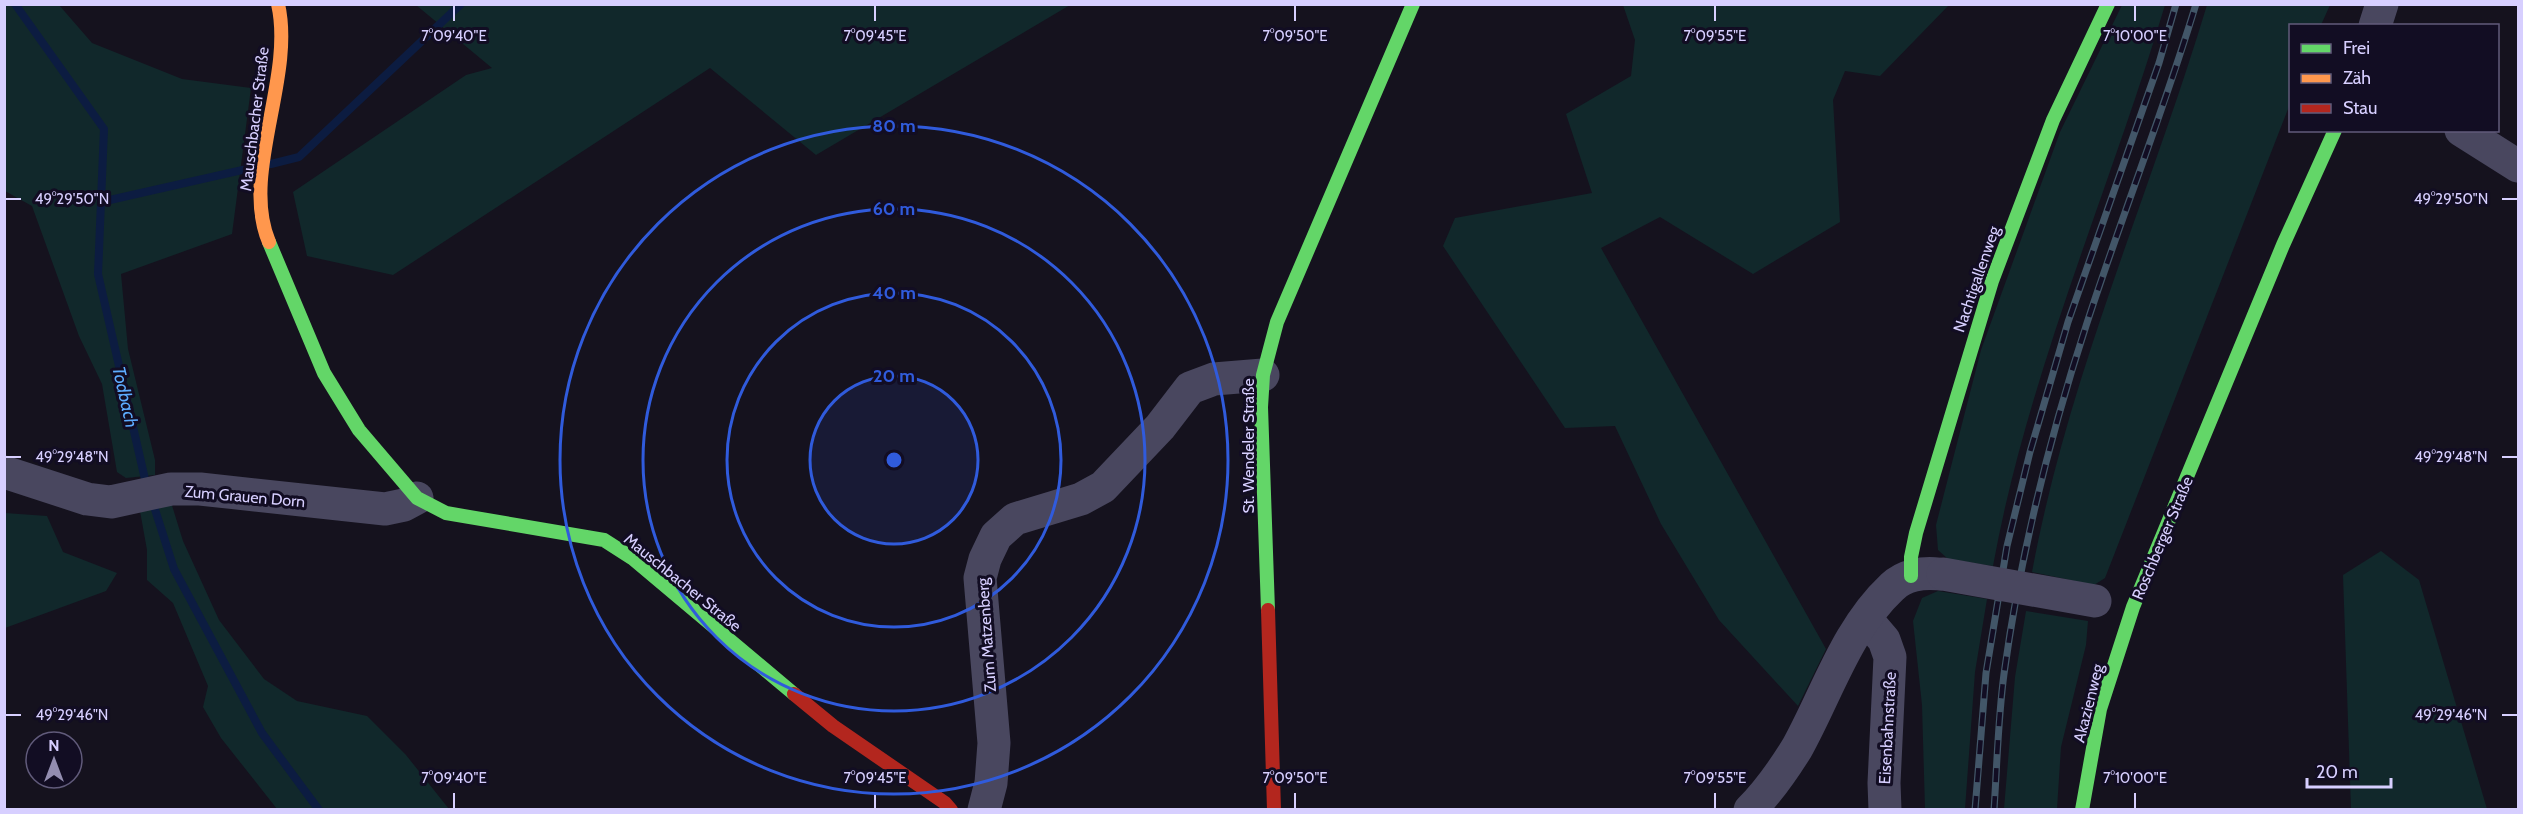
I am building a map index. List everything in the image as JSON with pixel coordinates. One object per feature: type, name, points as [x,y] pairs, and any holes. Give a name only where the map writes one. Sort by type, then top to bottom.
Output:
[{"type":"street","name":"Mauschbacher Straße","points":[[278,4],[280,60],[259,191],[266,236],[324,373],[359,430],[390,469],[417,498],[446,513],[604,540],[632,558],[833,726],[945,803],[951,810]]},
{"type":"street","name":"St. Wendeler Straße","points":[[1274,810],[1261,407],[1263,375],[1277,322],[1413,4]]},
{"type":"street","name":"Nachtigallenweg","points":[[1927,575],[1911,557],[1916,533],[1992,281],[2053,120],[2108,4]]},
{"type":"street","points":[[2377,24],[2382,4]]},
{"type":"street","name":"Roschberger Straße","points":[[1927,575],[2133,607],[2279,256],[2334,132]]},
{"type":"street","points":[[2464,132],[2518,166]]},
{"type":"street","name":"Zum Matzenberg","points":[[984,810],[991,783],[994,743],[980,578],[985,558],[996,536],[1015,519],[1082,499],[1103,487],[1160,427],[1190,388],[1214,379],[1263,375]]},
{"type":"street","name":"Zum Grauen Dorn","points":[[4,472],[87,499],[111,502],[171,489],[200,489],[385,509],[404,505],[417,498]]},
{"type":"street","points":[[1750,810],[1761,799],[1796,748],[1835,668],[1866,619],[1893,585],[1927,575]]},
{"type":"street","name":"Akazienweg","points":[[2082,810],[2100,710],[2133,607]]},
{"type":"street","name":"Eisenbahnstraße","points":[[1866,619],[1884,640],[1890,657],[1884,783],[1885,810]]},
{"type":"green space","points":[[4,5],[59,5],[92,43],[182,79],[251,88],[232,234],[121,274],[128,349],[155,460],[155,475],[126,478],[117,472],[102,384],[79,336],[32,206],[5,191]]},
{"type":"green space","points":[[416,5],[1070,5],[816,155],[710,68],[393,275],[307,256],[293,192],[466,75],[492,68]]},
{"type":"green space","points":[[1623,5],[1949,5],[1880,76],[1845,71],[1833,100],[1840,222],[1753,274],[1660,217],[1601,248],[1826,649],[1798,706],[1719,620],[1661,524],[1615,426],[1565,428],[1443,246],[1455,218],[1592,193],[1566,114],[1631,76],[1635,40]]},
{"type":"green space","points":[[2122,5],[2165,5],[2048,353],[2008,494],[1993,566],[1948,559],[1938,550],[1936,525],[1981,350],[2060,132]]},
{"type":"green space","points":[[2207,5],[2330,5],[2321,24],[2289,24],[2289,107],[2105,578],[2094,585],[2032,572],[2048,499],[2088,357],[2185,76]]},
{"type":"green space","points":[[170,499],[183,541],[219,620],[264,679],[297,701],[367,716],[406,755],[449,809],[277,809],[221,738],[203,707],[208,686],[173,603],[147,580],[147,550],[140,511]]},
{"type":"green space","points":[[5,513],[47,516],[63,552],[117,573],[106,591],[5,628]]},
{"type":"green space","points":[[2381,551],[2419,580],[2487,809],[2351,809],[2343,575]]},
{"type":"green space","points":[[1938,591],[1987,599],[1975,672],[1965,809],[1925,809],[1922,705],[1913,621],[1922,598]]},
{"type":"green space","points":[[2026,611],[2088,621],[2086,645],[2061,747],[2057,809],[2004,809],[2015,677]]},
{"type":"waterway","name":"Todbach","points":[[15,4],[104,129],[98,274],[147,488]]},
{"type":"waterway","points":[[271,164],[299,157],[461,4]]},
{"type":"waterway","points":[[101,202],[256,167]]},
{"type":"waterway","name":"Todbach","points":[[152,500],[174,569],[262,733],[319,810]]},
{"type":"railway","points":[[1975,810],[1986,673],[2007,546],[2030,452],[2068,322],[2159,63],[2176,4]]},
{"type":"railway","points":[[1994,810],[2004,674],[2018,586],[2037,498],[2086,326],[2196,4]]},
{"type":"traffic: fast","points":[[1268,610],[1261,407],[1263,375],[1277,322],[1413,4]]},
{"type":"traffic: fast","points":[[1911,576],[1911,557],[1916,533],[1992,281],[2053,120],[2108,4]]},
{"type":"traffic: fast","points":[[2082,810],[2100,709],[2133,607],[2283,245],[2334,132]]},
{"type":"traffic: fast","points":[[269,242],[324,373],[359,430],[417,498],[446,513],[604,540],[632,558],[794,694]]},
{"type":"traffic: slow","points":[[269,242],[262,215],[261,187],[280,63],[281,33],[278,4]]},
{"type":"traffic: jam","points":[[1268,610],[1274,810]]},
{"type":"traffic: jam","points":[[794,694],[833,726],[945,803],[951,810]]}]
